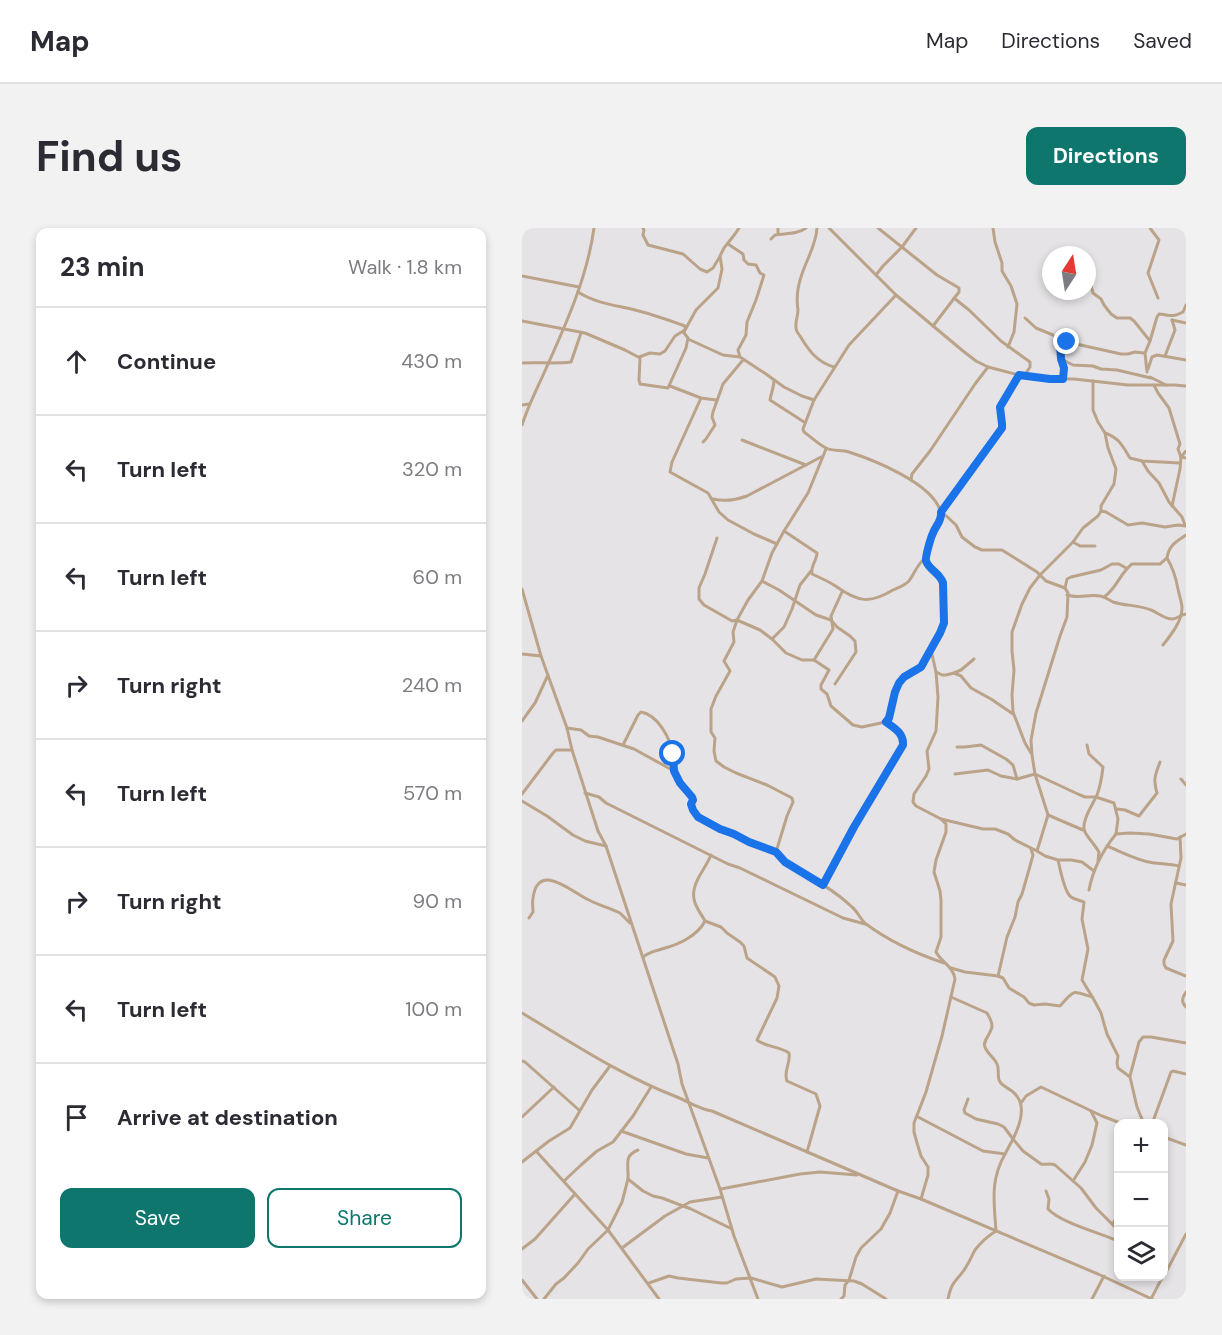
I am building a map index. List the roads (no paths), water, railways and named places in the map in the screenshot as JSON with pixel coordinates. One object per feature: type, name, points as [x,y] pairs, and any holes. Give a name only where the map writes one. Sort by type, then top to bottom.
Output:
[{"type":"street","points":[[522,424],[580,287],[594,228]]},
{"type":"street","points":[[643,228],[643,235],[648,245],[682,255],[707,272],[713,268],[739,228]]},
{"type":"street","points":[[778,228],[778,234]]},
{"type":"street","points":[[771,239],[778,234],[792,234],[806,228]]},
{"type":"street","points":[[817,228],[816,241],[801,275],[796,294],[798,312],[796,330],[814,356],[825,365],[834,368]]},
{"type":"street","points":[[829,228],[896,295],[968,355],[988,367],[1024,376],[1050,379],[1186,387]]},
{"type":"street","points":[[878,228],[937,275],[959,288],[960,290],[933,326]]},
{"type":"street","points":[[876,275],[916,228]]},
{"type":"street","points":[[993,228],[1002,271],[1011,286],[1017,304],[1014,332],[1008,347]]},
{"type":"street","points":[[1150,228],[1159,240],[1148,273],[1158,298]]},
{"type":"street","points":[[728,244],[743,254],[748,264],[756,265],[760,273],[764,275],[747,322],[746,335],[738,350],[741,359]]},
{"type":"street","points":[[522,321],[581,333],[639,357],[660,354],[665,351],[675,336],[685,330],[696,310],[718,288],[722,269],[720,256]]},
{"type":"street","points":[[522,276],[580,287]]},
{"type":"street","points":[[578,292],[598,302],[634,310],[685,326],[684,333],[688,338],[723,356],[741,359],[784,387],[814,400]]},
{"type":"street","points":[[896,295],[849,345],[814,400],[804,422],[804,432],[826,448],[836,451],[845,450],[874,461],[911,480],[932,497],[941,512],[956,525],[962,537],[975,548],[1002,550],[1037,572],[1046,581],[1065,588],[1068,593],[1067,617],[1035,718],[1032,740],[1035,774],[1048,815],[1037,851]]},
{"type":"street","points":[[1096,296],[1117,318],[1130,318],[1134,321],[1150,341]]},
{"type":"street","points":[[954,298],[1001,342],[1031,364],[1024,376]]},
{"type":"street","points":[[1170,318],[1183,312],[1186,305]]},
{"type":"street","points":[[1151,378],[1147,372],[1145,353],[1157,317],[1159,314],[1186,323]]},
{"type":"street","points":[[1025,318],[1036,328],[1053,335],[1058,340],[1064,368],[1063,379]]},
{"type":"street","points":[[1165,356],[1175,330],[1170,318]]},
{"type":"street","points":[[522,363],[571,362],[581,333]]},
{"type":"street","points":[[639,357],[641,361],[640,384],[665,389],[670,386],[688,338]]},
{"type":"street","points":[[1058,340],[1121,354],[1145,353]]},
{"type":"street","points":[[1147,372],[1152,357],[1156,355],[1186,360]]},
{"type":"street","points":[[703,442],[715,425],[712,417],[723,384],[741,359]]},
{"type":"street","points":[[1061,359],[1073,365],[1093,366],[1151,378],[1167,386]]},
{"type":"street","points":[[911,480],[919,463],[930,451],[988,367]]},
{"type":"street","points":[[812,571],[812,574],[859,600],[868,600],[888,593],[909,580],[916,566],[925,558],[932,534],[940,522],[941,512],[1002,428],[1000,407],[1019,375]]},
{"type":"street","points":[[774,380],[770,400],[804,422]]},
{"type":"street","points":[[1032,755],[1015,715],[1012,695],[1014,670],[1012,632],[1025,598],[1040,575],[1073,542],[1083,528],[1093,521],[1101,511],[1101,506],[1114,484],[1116,469],[1111,459],[1105,433],[1093,410],[1094,381]]},
{"type":"street","points":[[1154,385],[1169,408],[1180,444],[1178,449],[1181,457],[1180,469],[1172,506]]},
{"type":"street","points":[[670,386],[701,398],[716,400]]},
{"type":"street","points":[[701,398],[672,462],[670,472],[708,493],[719,512],[728,520],[777,544]]},
{"type":"street","points":[[522,405],[529,404]]},
{"type":"street","points":[[1105,433],[1115,437],[1130,458],[1180,463]]},
{"type":"street","points":[[742,440],[806,465]]},
{"type":"street","points":[[776,852],[787,816],[794,802],[792,798],[736,773],[716,761],[715,738],[711,732],[711,709],[730,671],[724,661],[734,642],[733,632],[737,620],[762,581],[772,553],[808,492],[826,448]]},
{"type":"street","points":[[1181,457],[1186,451]]},
{"type":"street","points":[[713,499],[736,500],[747,496],[823,456]]},
{"type":"street","points":[[1181,457],[1186,458]]},
{"type":"street","points":[[1101,511],[1128,525],[1142,523],[1165,527],[1185,526],[1182,517],[1142,461]]},
{"type":"street","points":[[772,639],[784,627],[796,601],[800,585],[812,571],[817,553],[784,531]]},
{"type":"street","points":[[1104,597],[1111,592],[1126,568],[1132,564],[1161,564],[1167,558],[1170,546],[1186,535]]},
{"type":"street","points":[[717,538],[699,588],[699,599],[715,612],[732,621],[737,620],[760,630],[786,653],[801,660],[814,660],[829,670],[821,689],[827,694],[831,706],[853,725],[862,727],[886,722],[899,683],[904,677],[921,667],[944,623],[943,583],[941,577],[926,562],[925,558]]},
{"type":"street","points":[[1073,542],[1080,546],[1095,546]]},
{"type":"street","points":[[1162,645],[1172,633],[1182,607],[1172,565],[1167,558]]},
{"type":"street","points":[[1065,588],[1067,579],[1071,577],[1096,572],[1112,564],[1119,564],[1126,568]]},
{"type":"street","points":[[762,581],[816,615],[831,620],[855,641],[856,652],[835,684]]},
{"type":"street","points":[[522,589],[541,656],[567,728],[585,793],[598,831],[606,846],[678,1064],[688,1102],[758,1299]]},
{"type":"street","points":[[814,660],[833,628],[831,616],[842,592]]},
{"type":"street","points":[[1067,595],[1078,598],[1091,595],[1104,597],[1113,602],[1148,609],[1170,619],[1186,614]]},
{"type":"street","points":[[931,649],[938,697],[936,731],[927,751],[929,769],[914,794],[913,802],[916,806],[941,819],[983,829],[995,829],[1045,856],[1058,860],[1082,862],[1094,871]]},
{"type":"street","points":[[522,654],[541,656]]},
{"type":"street","points":[[936,672],[946,675],[954,673],[974,659]]},
{"type":"street","points":[[954,673],[961,676],[971,688],[1015,715]]},
{"type":"street","points":[[522,721],[535,704],[548,675]]},
{"type":"street","points":[[623,746],[638,716],[641,712],[645,712],[661,727],[668,740],[673,754],[674,771],[680,783],[692,797],[691,804],[698,817],[720,829],[776,852],[785,862],[823,885],[851,906],[867,925],[918,953],[947,964]]},
{"type":"street","points":[[823,885],[854,827],[903,745],[904,741],[900,733],[886,722]]},
{"type":"street","points":[[567,728],[580,730],[588,736],[634,749],[674,771]]},
{"type":"street","points":[[957,747],[981,745],[1013,765],[1017,779]]},
{"type":"street","points":[[1083,830],[1096,796],[1103,766],[1089,754],[1087,745]]},
{"type":"street","points":[[522,794],[556,750],[572,750]]},
{"type":"street","points":[[1117,809],[1139,816],[1145,810],[1157,793],[1154,780],[1160,762]]},
{"type":"street","points":[[955,774],[988,770],[1001,776],[1017,779],[1035,774],[1085,797],[1096,796],[1114,803],[1118,819],[1116,834],[1098,861],[1089,890]]},
{"type":"street","points":[[1181,779],[1186,784]]},
{"type":"street","points":[[585,793],[599,797],[728,864],[843,918],[867,925]]},
{"type":"street","points":[[522,801],[573,835],[585,841],[606,846]]},
{"type":"street","points":[[1048,815],[1083,830],[1099,852],[1098,861]]},
{"type":"street","points":[[921,1199],[928,1167],[921,1156],[914,1132],[914,1123],[926,1092],[955,979],[951,968],[936,952],[941,937],[941,900],[934,872],[946,832],[946,824],[941,819]]},
{"type":"street","points":[[1116,834],[1149,834],[1172,838],[1186,834]]},
{"type":"street","points":[[1180,837],[1179,866],[1171,904],[1173,941],[1164,964],[1166,968],[1186,976]]},
{"type":"street","points":[[1107,846],[1126,855],[1153,863],[1179,866]]},
{"type":"street","points":[[998,976],[1033,855],[1030,849]]},
{"type":"street","points":[[711,855],[697,879],[694,899],[705,921],[721,927],[740,942],[744,946],[747,958],[775,977],[779,986],[777,999],[757,1040],[761,1044],[789,1053],[785,1076],[787,1081],[816,1094],[820,1106],[807,1152]]},
{"type":"street","points":[[1058,860],[1067,893],[1084,902],[1082,919],[1088,949],[1082,980],[1101,1013],[1107,1034],[1118,1056],[1118,1068],[1130,1077]]},
{"type":"street","points":[[529,918],[533,912],[533,898],[536,889],[544,880],[549,879],[587,900],[620,913],[632,924]]},
{"type":"street","points":[[1176,883],[1186,885]]},
{"type":"street","points":[[643,957],[650,951],[670,946],[687,938],[698,931],[705,921]]},
{"type":"street","points":[[951,968],[1003,978],[1010,988],[1034,1005],[1060,1006],[1069,994],[1075,992],[1094,998]]},
{"type":"street","points":[[1186,992],[1182,997],[1182,1003],[1186,1007]]},
{"type":"street","points":[[951,997],[987,1013],[992,1022],[992,1028],[984,1046],[996,1062],[999,1069],[999,1080],[1003,1086],[1015,1093],[1021,1103],[1021,1121],[995,1174],[996,1231]]},
{"type":"street","points":[[522,1013],[609,1066],[651,1087],[1104,1276],[1152,1299],[1161,1281]]},
{"type":"street","points":[[1142,1119],[1130,1077],[1139,1042],[1143,1037],[1151,1037],[1186,1043]]},
{"type":"street","points":[[522,1061],[579,1110]]},
{"type":"street","points":[[522,1162],[570,1128],[579,1110],[609,1066]]},
{"type":"street","points":[[1154,1119],[1171,1072],[1186,1074]]},
{"type":"street","points":[[522,1117],[554,1087]]},
{"type":"street","points":[[564,1181],[589,1158],[613,1142],[651,1087]]},
{"type":"street","points":[[1021,1103],[1026,1096],[1041,1087],[1114,1121]]},
{"type":"street","points":[[968,1099],[965,1113],[976,1119],[1004,1127],[1023,1151],[1041,1164],[1055,1165],[1081,1188],[1096,1208],[1116,1227]]},
{"type":"street","points":[[1073,1181],[1085,1162],[1092,1144],[1097,1123],[1091,1111]]},
{"type":"street","points":[[917,1117],[983,1150],[1005,1154]]},
{"type":"street","points":[[621,1131],[687,1154],[709,1158]]},
{"type":"street","points":[[1168,1138],[1186,1145]]},
{"type":"street","points":[[544,1299],[608,1230],[622,1202],[628,1179],[627,1157],[638,1150]]},
{"type":"street","points":[[536,1151],[608,1230],[659,1299]]},
{"type":"street","points":[[720,1189],[820,1172],[862,1176]]},
{"type":"street","points":[[628,1179],[653,1196],[683,1206],[732,1229]]},
{"type":"street","points":[[841,1299],[844,1296],[845,1285],[849,1280],[856,1257],[861,1248],[881,1229],[898,1191]]},
{"type":"street","points":[[1046,1191],[1049,1199],[1048,1209],[1053,1214],[1114,1239]]},
{"type":"street","points":[[522,1249],[535,1239],[575,1194]]},
{"type":"street","points":[[622,1248],[665,1216],[690,1202],[723,1197]]},
{"type":"street","points":[[948,1299],[950,1287],[976,1249],[982,1241],[996,1231]]},
{"type":"street","points":[[1168,1267],[1186,1234]]},
{"type":"street","points":[[649,1284],[669,1276],[721,1283],[751,1278],[782,1287],[816,1279],[849,1280],[862,1284],[886,1299]]},
{"type":"street","points":[[1092,1299],[1104,1276]]},
{"type":"street","points":[[522,1280],[537,1299]]}]
